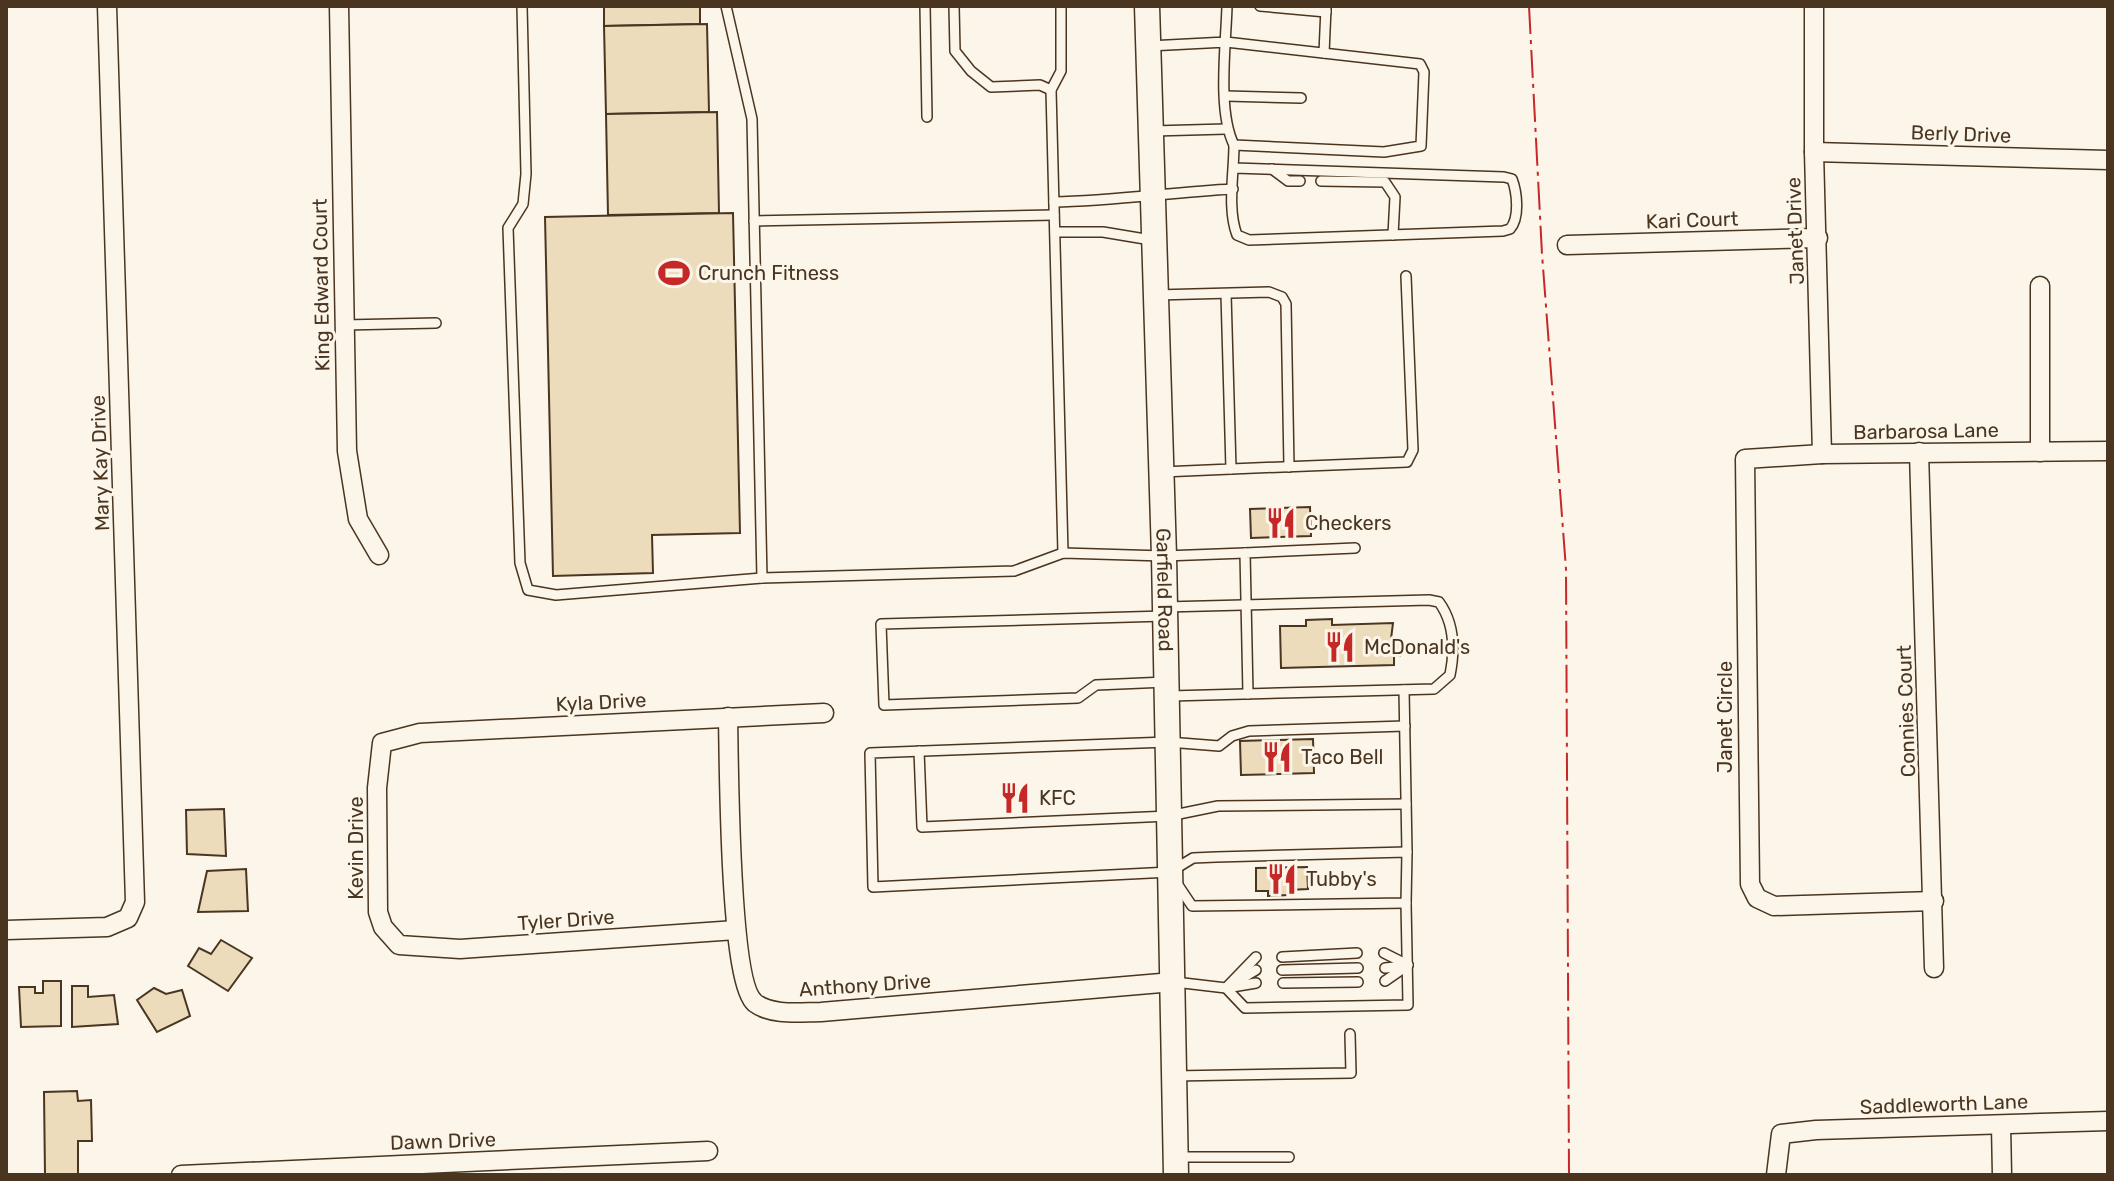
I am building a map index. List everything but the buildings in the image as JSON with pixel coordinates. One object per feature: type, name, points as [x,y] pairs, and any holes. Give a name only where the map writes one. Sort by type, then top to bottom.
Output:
[{"type":"main road","name":"Garfield Road","points":[[1147,6],[1164,556],[1176,1166]]},
{"type":"street","name":"Mary Kay Drive","points":[[6,930],[92,929],[128,918],[135,902],[137,859],[107,6]]},
{"type":"street","name":"King Edward Court","points":[[339,6],[350,490],[358,519],[379,555]]},
{"type":"street","name":"Janet Drive","points":[[1814,6],[1814,152],[1822,454]]},
{"type":"street","name":"Berly Drive","points":[[1814,152],[2108,160]]},
{"type":"street","name":"Kari Court","points":[[1567,245],[1818,238]]},
{"type":"street","points":[[2040,286],[2040,452]]},
{"type":"street","name":"Barbarosa Lane","points":[[1745,459],[1822,454],[2108,451]]},
{"type":"street","name":"Connies Court","points":[[1919,452],[1934,968]]},
{"type":"street","name":"Janet Circle","points":[[1745,459],[1750,884],[1757,898],[1774,906],[1934,901]]},
{"type":"street","name":"Kyla Drive","points":[[382,743],[420,733],[824,713]]},
{"type":"street","name":"Anthony Drive","points":[[728,717],[736,930],[746,991],[755,1003],[775,1011],[821,1012],[1173,982]]},
{"type":"street","name":"Kevin Drive","points":[[382,743],[377,788],[378,912],[383,927],[399,945]]},
{"type":"street","name":"Tyler Drive","points":[[399,945],[460,949],[736,930]]},
{"type":"street","name":"Saddleworth Lane","points":[[1776,1175],[1781,1134],[1816,1130],[2108,1121]]},
{"type":"street","points":[[2001,1125],[2002,1175]]},
{"type":"street","name":"Dawn Drive","points":[[181,1175],[555,1167],[708,1151]]},
{"type":"lane","points":[[522,6],[526,174],[523,204],[508,228],[520,563],[528,590],[556,595],[762,578],[1014,571],[1063,553],[1164,556],[1355,548]]},
{"type":"lane","points":[[726,6],[752,119],[762,578]]},
{"type":"lane","points":[[925,6],[927,117]]},
{"type":"lane","points":[[954,6],[955,51],[971,71],[991,87],[1040,85],[1051,90]]},
{"type":"lane","points":[[1061,6],[1061,71],[1051,90],[1063,553]]},
{"type":"lane","points":[[1227,6],[1226,129],[1234,145],[1233,189],[1234,226],[1237,235],[1249,240],[1393,235],[1510,229],[1516,221],[1512,179],[1234,168]]},
{"type":"lane","points":[[1260,6],[1326,9],[1324,53]]},
{"type":"lane","points":[[1148,46],[1226,42],[1420,64],[1424,72],[1421,146],[1384,152],[1234,145]]},
{"type":"lane","points":[[1226,96],[1301,98]]},
{"type":"lane","points":[[1151,131],[1226,129]]},
{"type":"lane","points":[[1272,169],[1288,181],[1300,181]]},
{"type":"lane","points":[[1321,181],[1385,182],[1395,197],[1393,235]]},
{"type":"lane","points":[[1054,202],[1114,201],[1153,194],[1233,189]]},
{"type":"lane","points":[[754,221],[1054,215]]},
{"type":"lane","points":[[1055,232],[1103,232],[1155,240]]},
{"type":"lane","points":[[1161,472],[1398,464],[1411,457],[1406,276]]},
{"type":"lane","points":[[1156,295],[1269,292],[1282,297],[1286,304],[1289,467]]},
{"type":"lane","points":[[1226,294],[1231,469]]},
{"type":"lane","points":[[344,325],[436,323]]},
{"type":"lane","points":[[1245,553],[1248,694]]},
{"type":"lane","points":[[1439,602],[1448,614],[1452,631],[1450,675],[1434,689],[1248,694],[1096,685],[1078,698],[884,705],[881,624],[1165,612],[1247,605],[1439,602]]},
{"type":"lane","points":[[1226,988],[1245,1008],[1408,1005],[1404,690]]},
{"type":"lane","points":[[1405,726],[1249,731],[1232,736],[1219,746],[1168,742],[870,753],[873,887],[1170,872],[1193,858],[1407,852]]},
{"type":"lane","points":[[919,751],[922,827],[1169,816],[1218,806],[1406,804]]},
{"type":"lane","points":[[1170,872],[1192,906],[1406,903]]},
{"type":"lane","points":[[1282,957],[1357,953]]},
{"type":"lane","points":[[1384,953],[1408,965]]},
{"type":"lane","points":[[1226,988],[1256,957]]},
{"type":"lane","points":[[1385,968],[1408,965]]},
{"type":"lane","points":[[1385,981],[1408,965]]},
{"type":"lane","points":[[1282,970],[1358,968]]},
{"type":"lane","points":[[1226,988],[1256,970]]},
{"type":"lane","points":[[1173,982],[1226,988],[1256,983]]},
{"type":"lane","points":[[1283,983],[1358,982]]},
{"type":"lane","points":[[1174,1076],[1351,1073],[1350,1034]]},
{"type":"lane","points":[[1176,1166],[1289,1157]]},
{"type":"power","points":[[1529,6],[1542,254],[1566,569],[1569,1175]]},
{"type":"place","name":"Crunch Fitness","points":[[674,273]]},
{"type":"place","name":"Checkers","points":[[1281,523]]},
{"type":"place","name":"McDonald's","points":[[1340,647]]},
{"type":"place","name":"Taco Bell","points":[[1277,757]]},
{"type":"place","name":"KFC","points":[[1015,798]]},
{"type":"place","name":"Tubby's","points":[[1282,879]]}]
